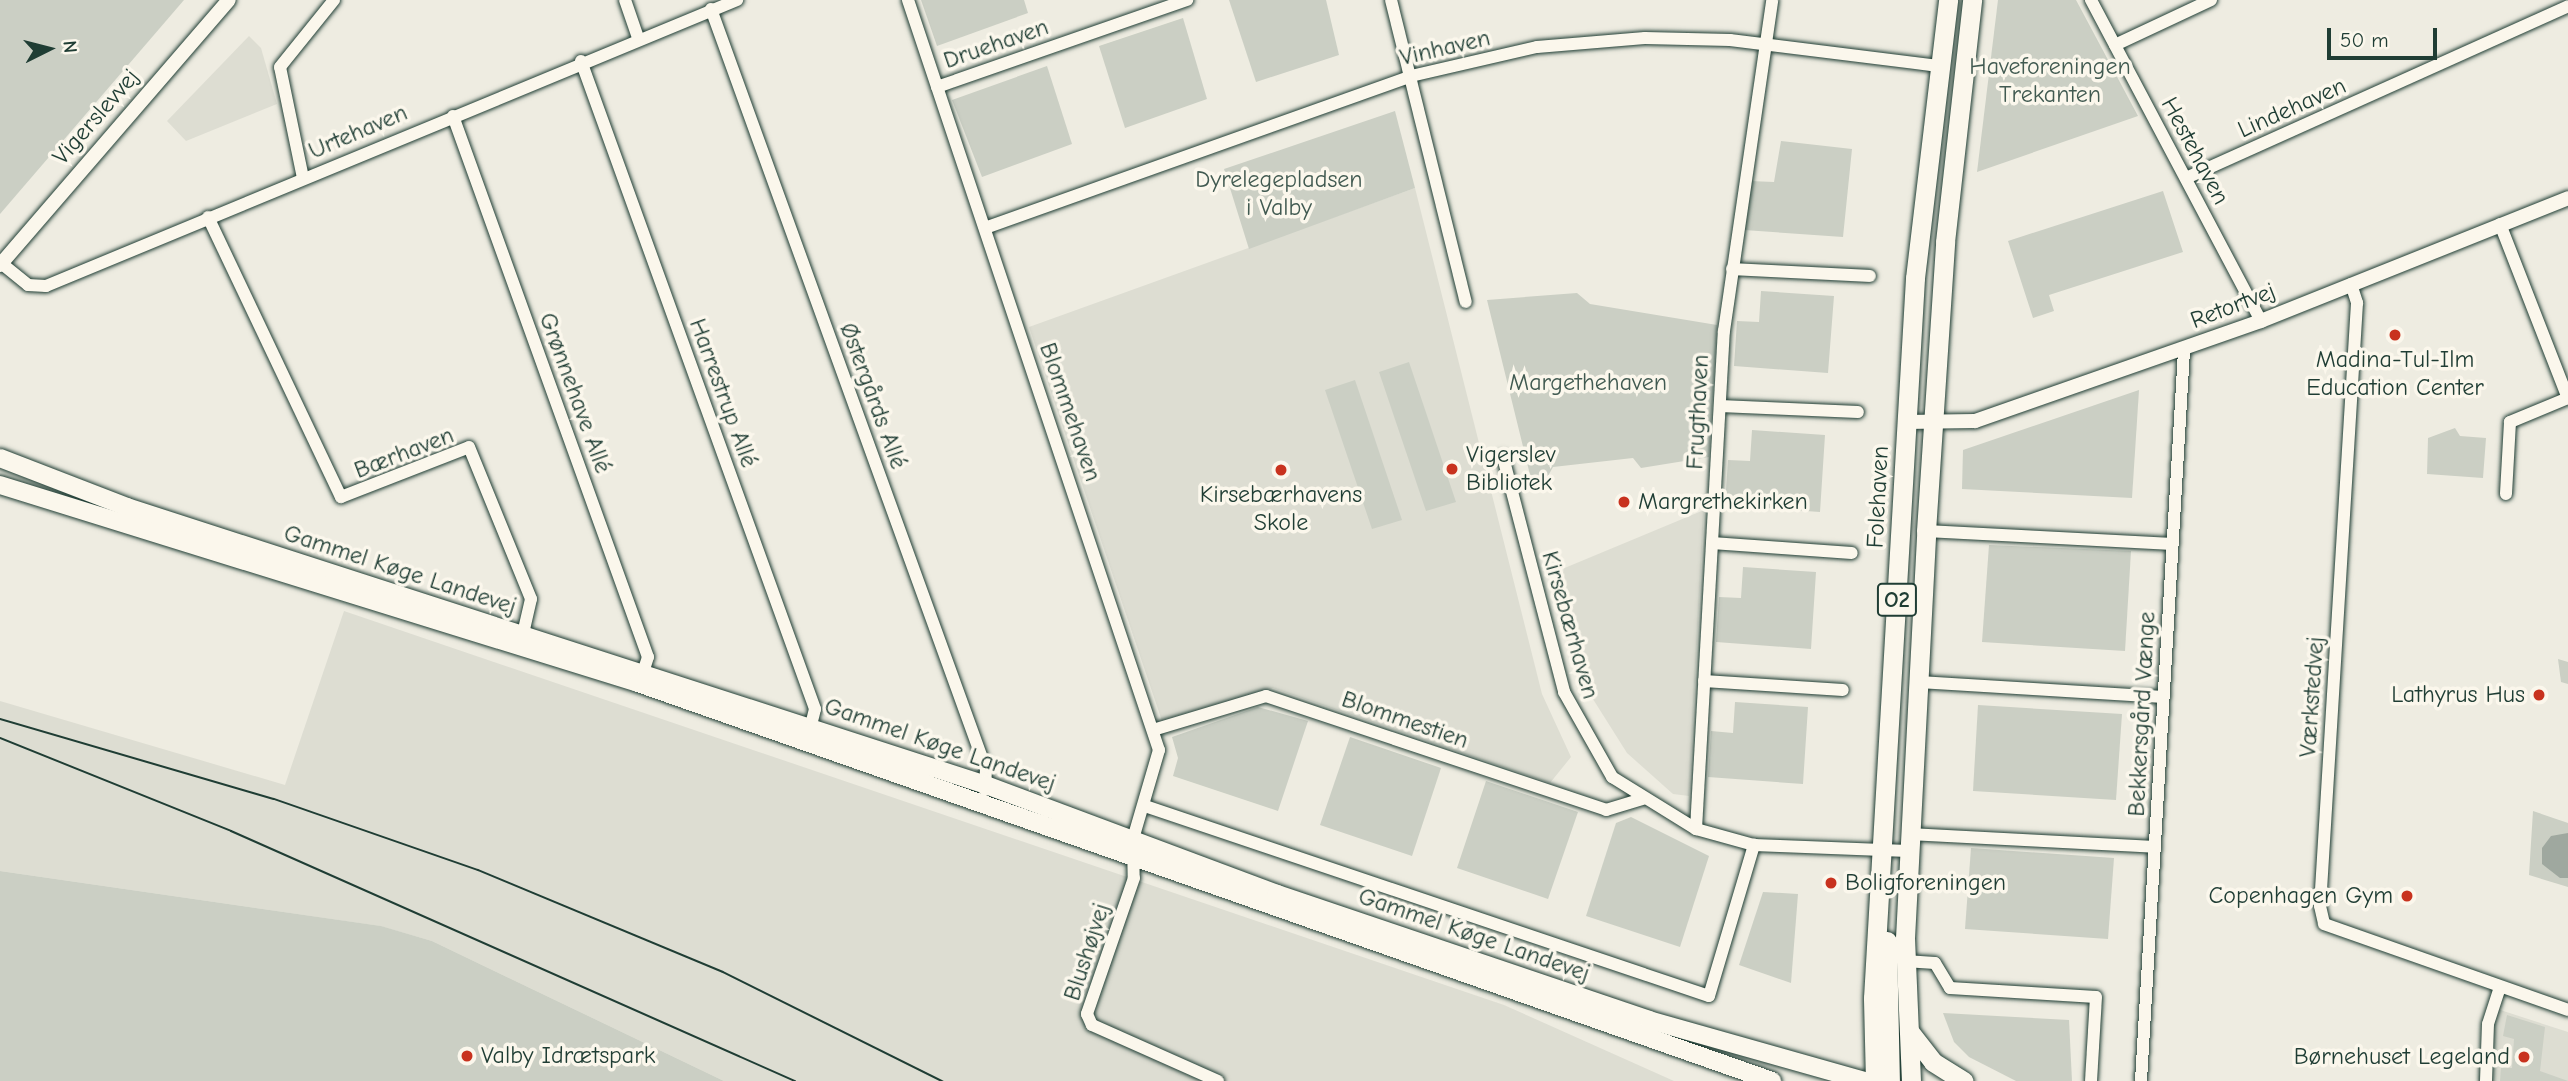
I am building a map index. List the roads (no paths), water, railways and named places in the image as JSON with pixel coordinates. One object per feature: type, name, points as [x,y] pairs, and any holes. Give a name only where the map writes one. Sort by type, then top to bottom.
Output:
[{"type":"main road","name":"Folehaven","points":[[1875,1081],[1879,913],[1906,422],[1937,66],[1948,0]]},
{"type":"main road","name":"Folehaven","points":[[1911,1081],[1906,961],[1909,843],[1926,531],[1972,0]]},
{"type":"main road","name":"Gammel Køge Landevej","points":[[0,458],[127,507],[523,635],[808,734],[1133,839],[1649,1020],[1864,1081]]},
{"type":"main road","name":"Gammel Køge Landevej","points":[[0,485],[641,678]]},
{"type":"main road","name":"Gammel Køge Landevej","points":[[984,792],[1133,858],[1772,1081]]},
{"type":"main road","points":[[1879,913],[1889,965],[1890,1081]]},
{"type":"main road","points":[[1909,1030],[1933,1062],[1963,1081]]},
{"type":"street","name":"Vigerslevvej","points":[[1,264],[229,0]]},
{"type":"street","points":[[303,178],[280,67],[334,0]]},
{"type":"street","points":[[625,0],[638,37]]},
{"type":"street","name":"Urtehaven","points":[[1,264],[28,285],[46,286],[638,37],[737,0]]},
{"type":"street","name":"Blommehaven","points":[[908,0],[1153,730],[1158,759],[1133,839]]},
{"type":"street","name":"Druehaven","points":[[937,87],[1187,0]]},
{"type":"street","points":[[1391,0],[1466,302]]},
{"type":"street","name":"Frugthaven","points":[[1696,829],[1720,406],[1732,269],[1763,44],[1772,0]]},
{"type":"street","name":"Hestehaven","points":[[2091,0],[2261,321]]},
{"type":"street","points":[[2115,45],[2211,0]]},
{"type":"street","name":"Lindehaven","points":[[2186,178],[2568,6]]},
{"type":"street","name":"Østergårds Allé","points":[[711,9],[986,769],[984,792]]},
{"type":"street","name":"Vinhaven","points":[[985,228],[1411,76],[1572,42],[1689,38],[1763,44],[1937,66]]},
{"type":"street","name":"Harrestrup Allé","points":[[581,61],[815,709],[808,734]]},
{"type":"street","name":"Grønnehave Allé","points":[[453,116],[648,657],[641,678]]},
{"type":"street","name":"Retortvej","points":[[1906,422],[1975,421],[2261,321],[2568,198]]},
{"type":"street","name":"Bærhaven","points":[[208,217],[336,493],[354,495],[469,447],[531,598],[523,635]]},
{"type":"street","points":[[2500,224],[2568,398],[2510,422],[2505,494]]},
{"type":"street","points":[[1732,269],[1870,276]]},
{"type":"street","name":"Værkstedvej","points":[[2351,284],[2357,303],[2320,906],[2328,929],[2568,1010]]},
{"type":"street","name":"Bekkersgård Vænge","points":[[2141,1081],[2184,349]]},
{"type":"street","name":"Folehaven","points":[[1720,406],[1858,412]]},
{"type":"street","name":"Kirsebærhaven","points":[[1503,457],[1564,692],[1612,777],[1642,799],[1696,829],[1754,845],[1882,850],[1909,843]]},
{"type":"street","name":"Folehaven","points":[[1926,531],[2173,544]]},
{"type":"street","name":"Folehaven","points":[[1712,543],[1852,552]]},
{"type":"street","points":[[1704,681],[1843,690]]},
{"type":"street","points":[[1919,682],[2164,697]]},
{"type":"street","name":"Blommestien","points":[[1153,730],[1266,696],[1606,810],[1642,799]]},
{"type":"street","name":"Gammel Køge Landevej","points":[[1145,806],[1709,996],[1754,845]]},
{"type":"street","name":"Blushøjvej","points":[[1133,839],[1134,878],[1087,1014],[1092,1025],[1218,1081]]},
{"type":"street","points":[[1909,843],[2155,847]]},
{"type":"street","points":[[1906,961],[1935,963],[1950,988],[2096,997],[2091,1081]]},
{"type":"street","points":[[2486,1081],[2488,1024],[2500,987]]},
{"type":"tram line","points":[[0,719],[274,799],[478,870],[723,972],[942,1081]]},
{"type":"tram line","points":[[0,738],[231,831],[795,1081]]},
{"type":"place","name":"Madina-Tul-Ilm Education Center","points":[[2395,335]]},
{"type":"place","name":"Vigerslev Bibliotek","points":[[1452,469]]},
{"type":"place","name":"Kirsebærhavens Skole","points":[[1281,470]]},
{"type":"place","name":"Margrethekirken","points":[[1624,502]]},
{"type":"place","name":"Lathyrus Hus","points":[[2539,695]]},
{"type":"place","name":"Boligforeningen","points":[[1831,883]]},
{"type":"place","name":"Copenhagen Gym","points":[[2407,896]]},
{"type":"place","name":"Valby Idrætspark","points":[[467,1056]]},
{"type":"place","name":"Børnehuset Legeland","points":[[2524,1057]]},
{"type":"park label","name":"Haveforeningen Trekanten","points":[[2050,81]]},
{"type":"park label","name":"Dyrelegepladsen i Valby","points":[[1279,194]]},
{"type":"park label","name":"Margethehaven","points":[[1588,383]]}]
